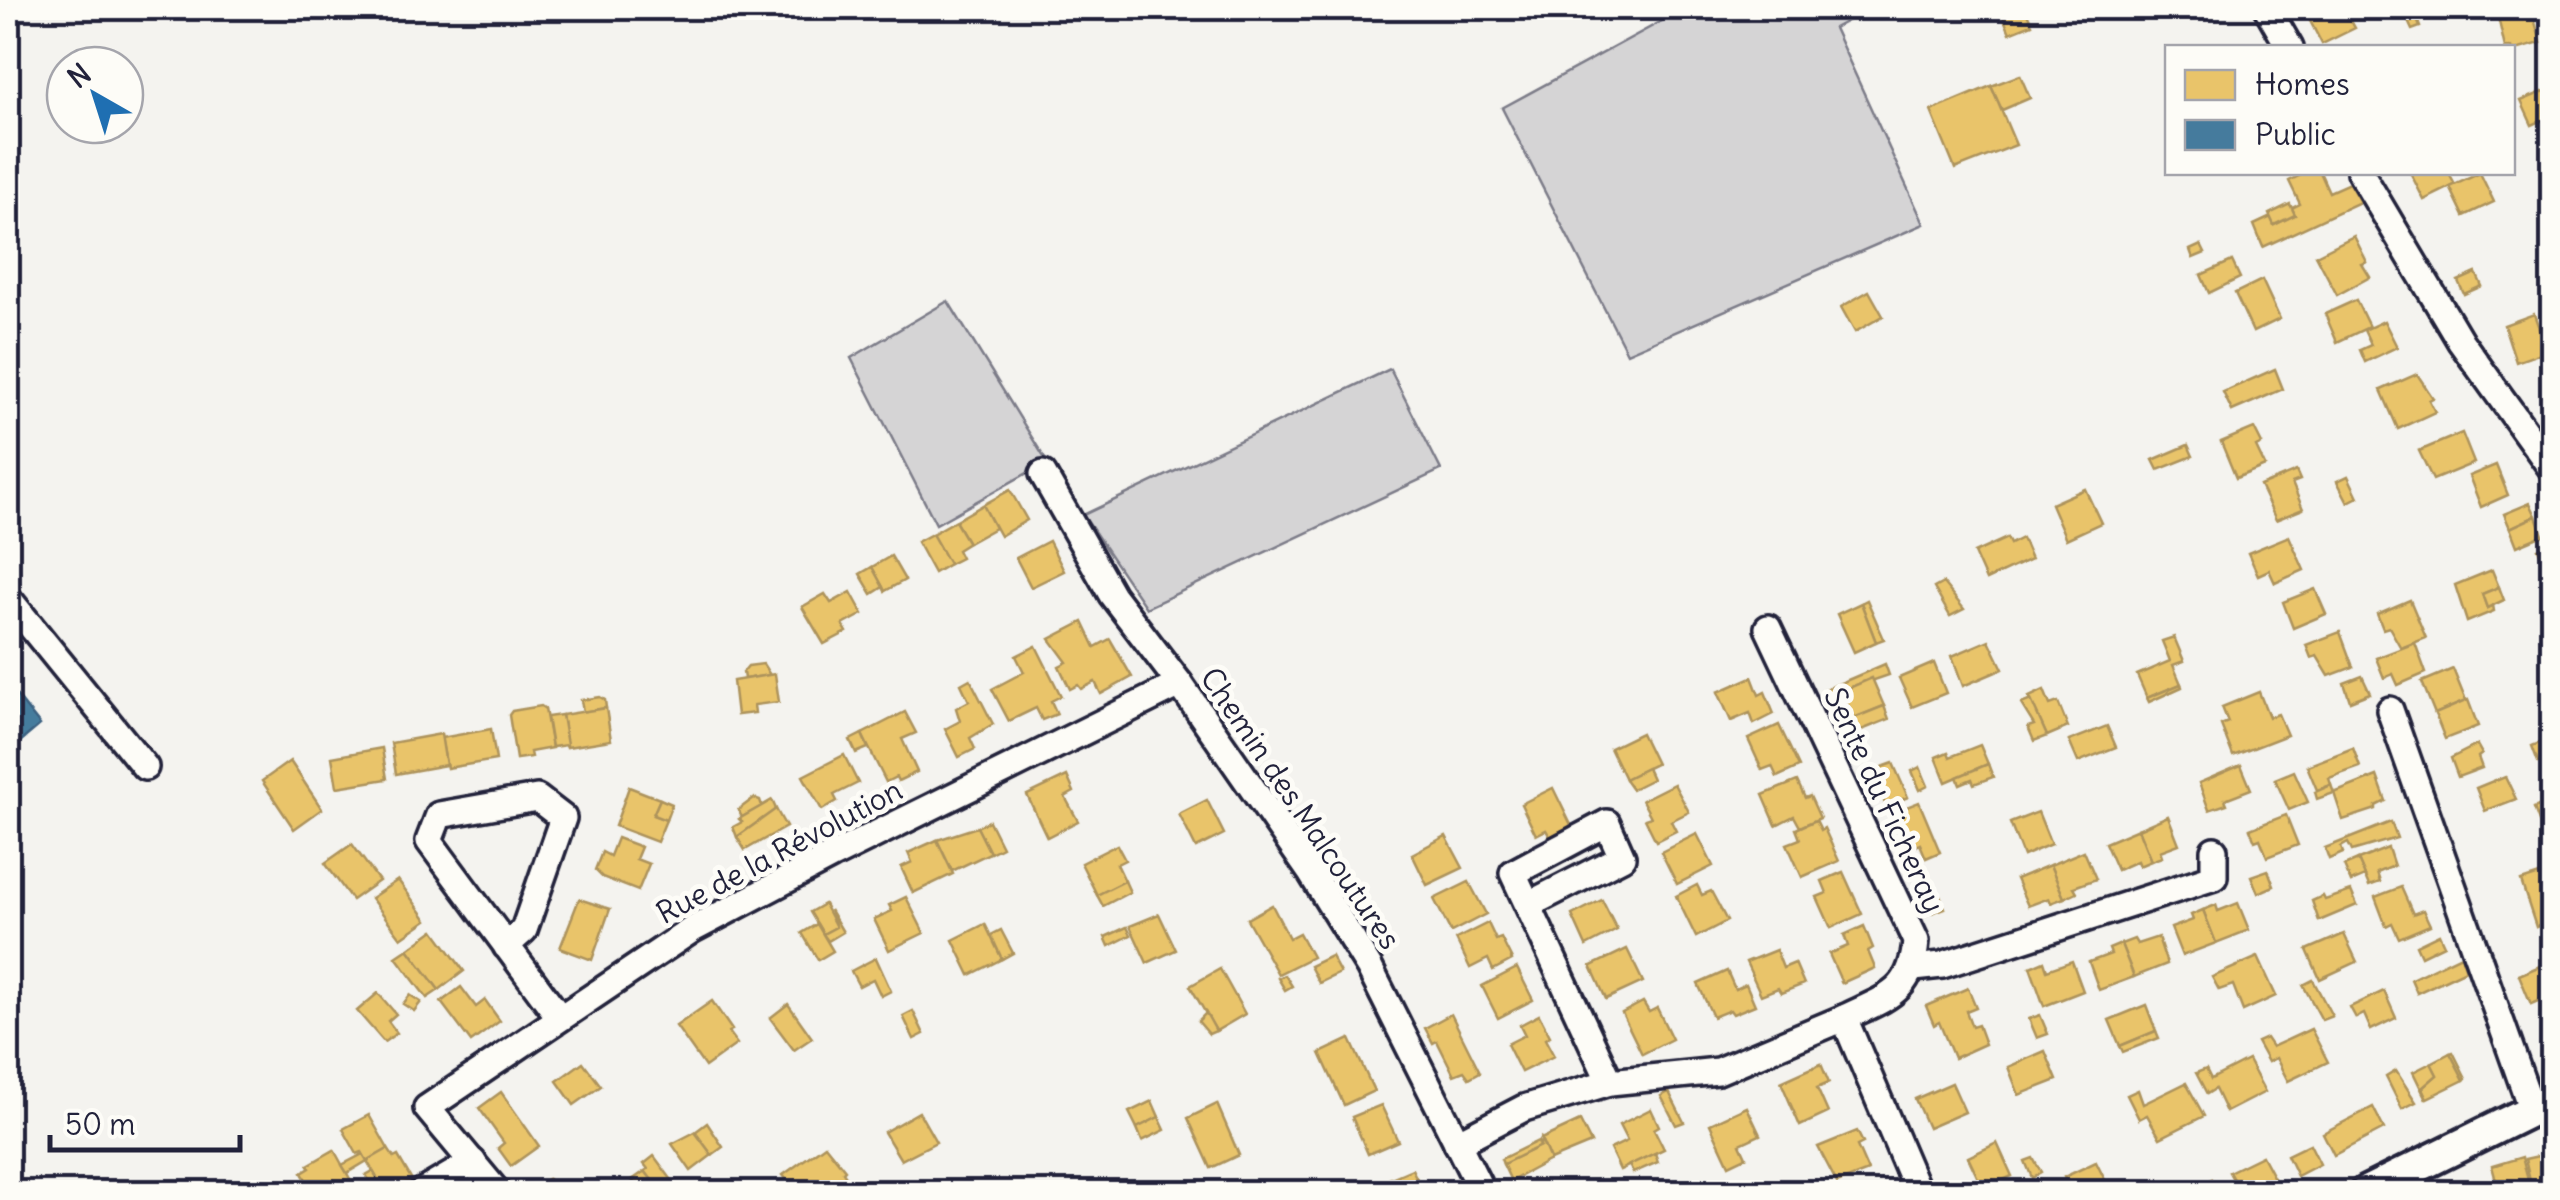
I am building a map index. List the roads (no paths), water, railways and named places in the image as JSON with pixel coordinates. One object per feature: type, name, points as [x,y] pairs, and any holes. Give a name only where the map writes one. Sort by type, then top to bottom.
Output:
[{"type":"main road","points":[[2366,1192],[2542,1108]]},
{"type":"street","points":[[2268,8],[2288,45]]},
{"type":"street","points":[[2362,175],[2461,342],[2552,470]]},
{"type":"street","name":"Chemin des Malcoutures","points":[[1043,474],[1112,595],[1180,684],[1311,874],[1369,967],[1482,1192]]},
{"type":"street","points":[[8,598],[144,767]]},
{"type":"street","name":"Sente du Ficheray","points":[[1768,628],[1916,941],[1914,968]]},
{"type":"street","name":"Rue de la Révolution","points":[[473,1162],[427,1108],[693,928],[1180,684]]},
{"type":"street","points":[[2390,710],[2542,1108]]},
{"type":"street","points":[[506,946],[524,930],[563,818],[537,798],[439,815],[429,840],[506,946],[560,1018]]},
{"type":"street","points":[[1457,1143],[1524,1108],[1610,1082],[1718,1071],[1893,994],[1914,968],[1942,966],[2214,877],[2214,850]]},
{"type":"street","points":[[1528,905],[1610,1082]]},
{"type":"street","points":[[1844,1018],[1918,1192]]},
{"type":"street","points":[[422,1192],[473,1162],[497,1192]]}]
